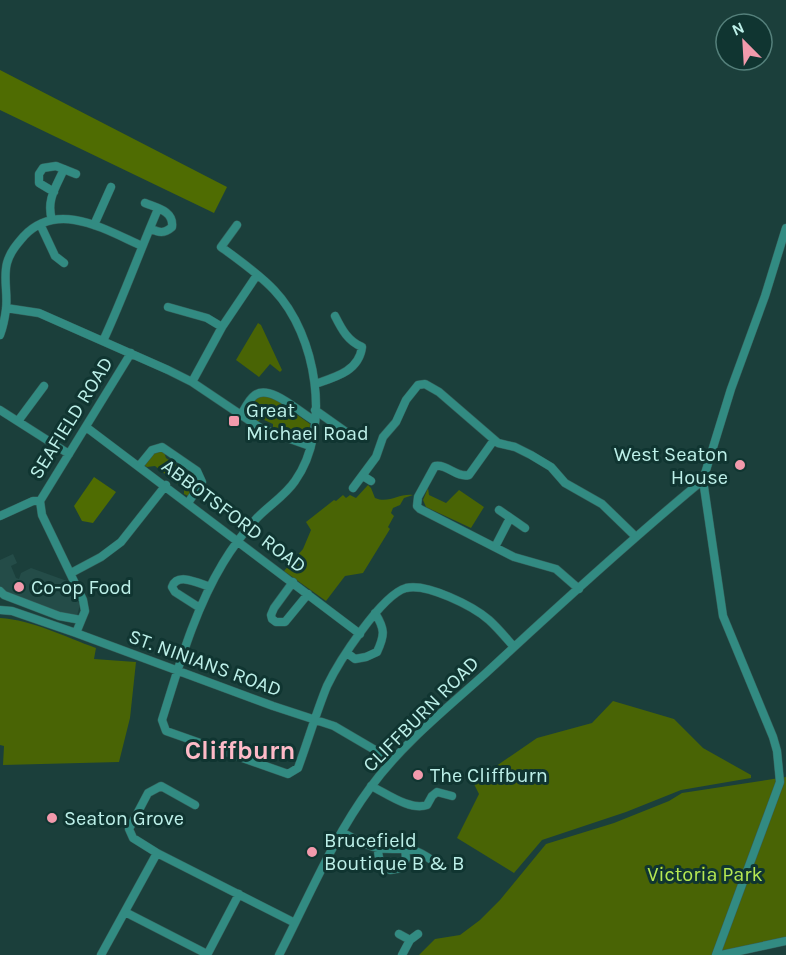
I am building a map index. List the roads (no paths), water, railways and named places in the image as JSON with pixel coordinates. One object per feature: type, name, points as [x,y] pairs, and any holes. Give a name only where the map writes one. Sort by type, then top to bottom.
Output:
[{"type":"street","points":[[54,192],[39,183],[39,174],[43,168],[49,165],[76,174]]},
{"type":"street","points":[[52,220],[49,208],[64,169]]},
{"type":"street","points":[[94,225],[111,187]]},
{"type":"street","points":[[145,203],[171,217],[172,227],[167,232],[160,233],[150,228]]},
{"type":"street","points":[[103,341],[125,294],[158,209]]},
{"type":"street","points":[[0,332],[6,308],[3,262],[30,230],[52,220],[68,218],[94,225],[142,246]]},
{"type":"street","points":[[40,224],[55,256],[64,263]]},
{"type":"street","points":[[237,225],[220,247],[274,290],[299,327],[309,355],[315,384],[315,421],[307,458],[296,481],[255,520],[224,560],[210,586],[200,608],[162,720],[166,731],[288,774],[298,768],[328,684],[347,653],[385,600],[406,588],[417,587],[436,591],[482,614],[514,647]]},
{"type":"street","points":[[716,955],[780,782],[777,751],[773,737],[723,616],[704,480],[730,391],[765,296],[786,228]]},
{"type":"street","points":[[192,382],[222,327],[257,275]]},
{"type":"street","points":[[168,307],[207,318],[222,327]]},
{"type":"street","points":[[6,308],[39,313],[131,353],[192,382],[262,429],[310,446]]},
{"type":"street","points":[[315,384],[341,374],[354,366],[361,358],[362,347],[352,343],[335,316]]},
{"type":"street","name":"SEAFIELD ROAD","points":[[76,633],[85,611],[83,600],[42,515],[40,501],[131,353]]},
{"type":"street","points":[[353,488],[376,457],[383,437],[396,422],[406,400],[418,385],[425,384],[439,392],[498,443],[515,447],[531,455],[550,467],[565,483],[602,504],[636,537]]},
{"type":"street","points":[[18,421],[44,386]]},
{"type":"street","points":[[241,415],[253,396],[262,392],[274,393],[315,421]]},
{"type":"street","points":[[0,410],[69,454]]},
{"type":"street","points":[[315,410],[346,432]]},
{"type":"street","name":"ABBOTSFORD ROAD","points":[[86,427],[166,485],[360,634]]},
{"type":"street","points":[[494,440],[469,475],[464,476],[443,466],[435,466],[417,501],[420,510],[514,557],[556,569],[579,589]]},
{"type":"street","points":[[139,466],[152,450],[162,447],[197,471],[202,482],[188,502]]},
{"type":"street","points":[[363,476],[371,481]]},
{"type":"street","name":"CLIFFBURN ROAD","points":[[280,955],[342,832],[371,786],[392,760],[636,537],[704,480]]},
{"type":"street","points":[[71,573],[101,557],[121,542],[166,485]]},
{"type":"street","points":[[0,516],[33,501],[40,501]]},
{"type":"street","points":[[499,510],[525,528]]},
{"type":"street","points":[[495,547],[510,518]]},
{"type":"street","points":[[200,608],[175,592],[171,587],[173,582],[177,579],[184,579],[210,586]]},
{"type":"street","points":[[293,582],[272,611],[272,619],[276,622],[285,622],[308,594]]},
{"type":"street","points":[[0,591],[4,595],[59,616],[81,620]]},
{"type":"street","name":"ST. NINIANS ROAD","points":[[0,610],[12,611],[76,633],[273,706],[334,726],[392,760]]},
{"type":"street","points":[[347,653],[355,659],[377,652],[383,638],[382,625],[375,613]]},
{"type":"street","points":[[195,805],[161,786],[147,793],[129,829],[133,838],[157,853],[295,923]]},
{"type":"street","points":[[371,786],[391,798],[421,807],[427,805],[437,792],[452,796]]},
{"type":"street","points":[[342,832],[378,848],[405,847],[420,852],[433,861]]},
{"type":"street","points":[[378,848],[381,864],[390,870],[402,867],[406,859],[405,847]]},
{"type":"street","points":[[101,955],[157,853]]},
{"type":"street","points":[[125,912],[207,954],[239,894]]},
{"type":"street","points":[[399,934],[410,940]]},
{"type":"street","points":[[402,955],[410,940],[418,934]]},
{"type":"street","points":[[721,955],[786,941]]},
{"type":"place","name":"Great Michael Road","points":[[234,421]]},
{"type":"place","name":"West Seaton House","points":[[740,465]]},
{"type":"place","name":"Co-op Food","points":[[19,587]]},
{"type":"place","name":"The Cliffburn","points":[[418,775]]},
{"type":"place","name":"Seaton Grove","points":[[52,818]]},
{"type":"place","name":"Brucefield Boutique B & B","points":[[312,852]]},
{"type":"district","name":"Cliffburn","points":[[240,750]]},
{"type":"park label","name":"Victoria Park","points":[[705,874]]}]
